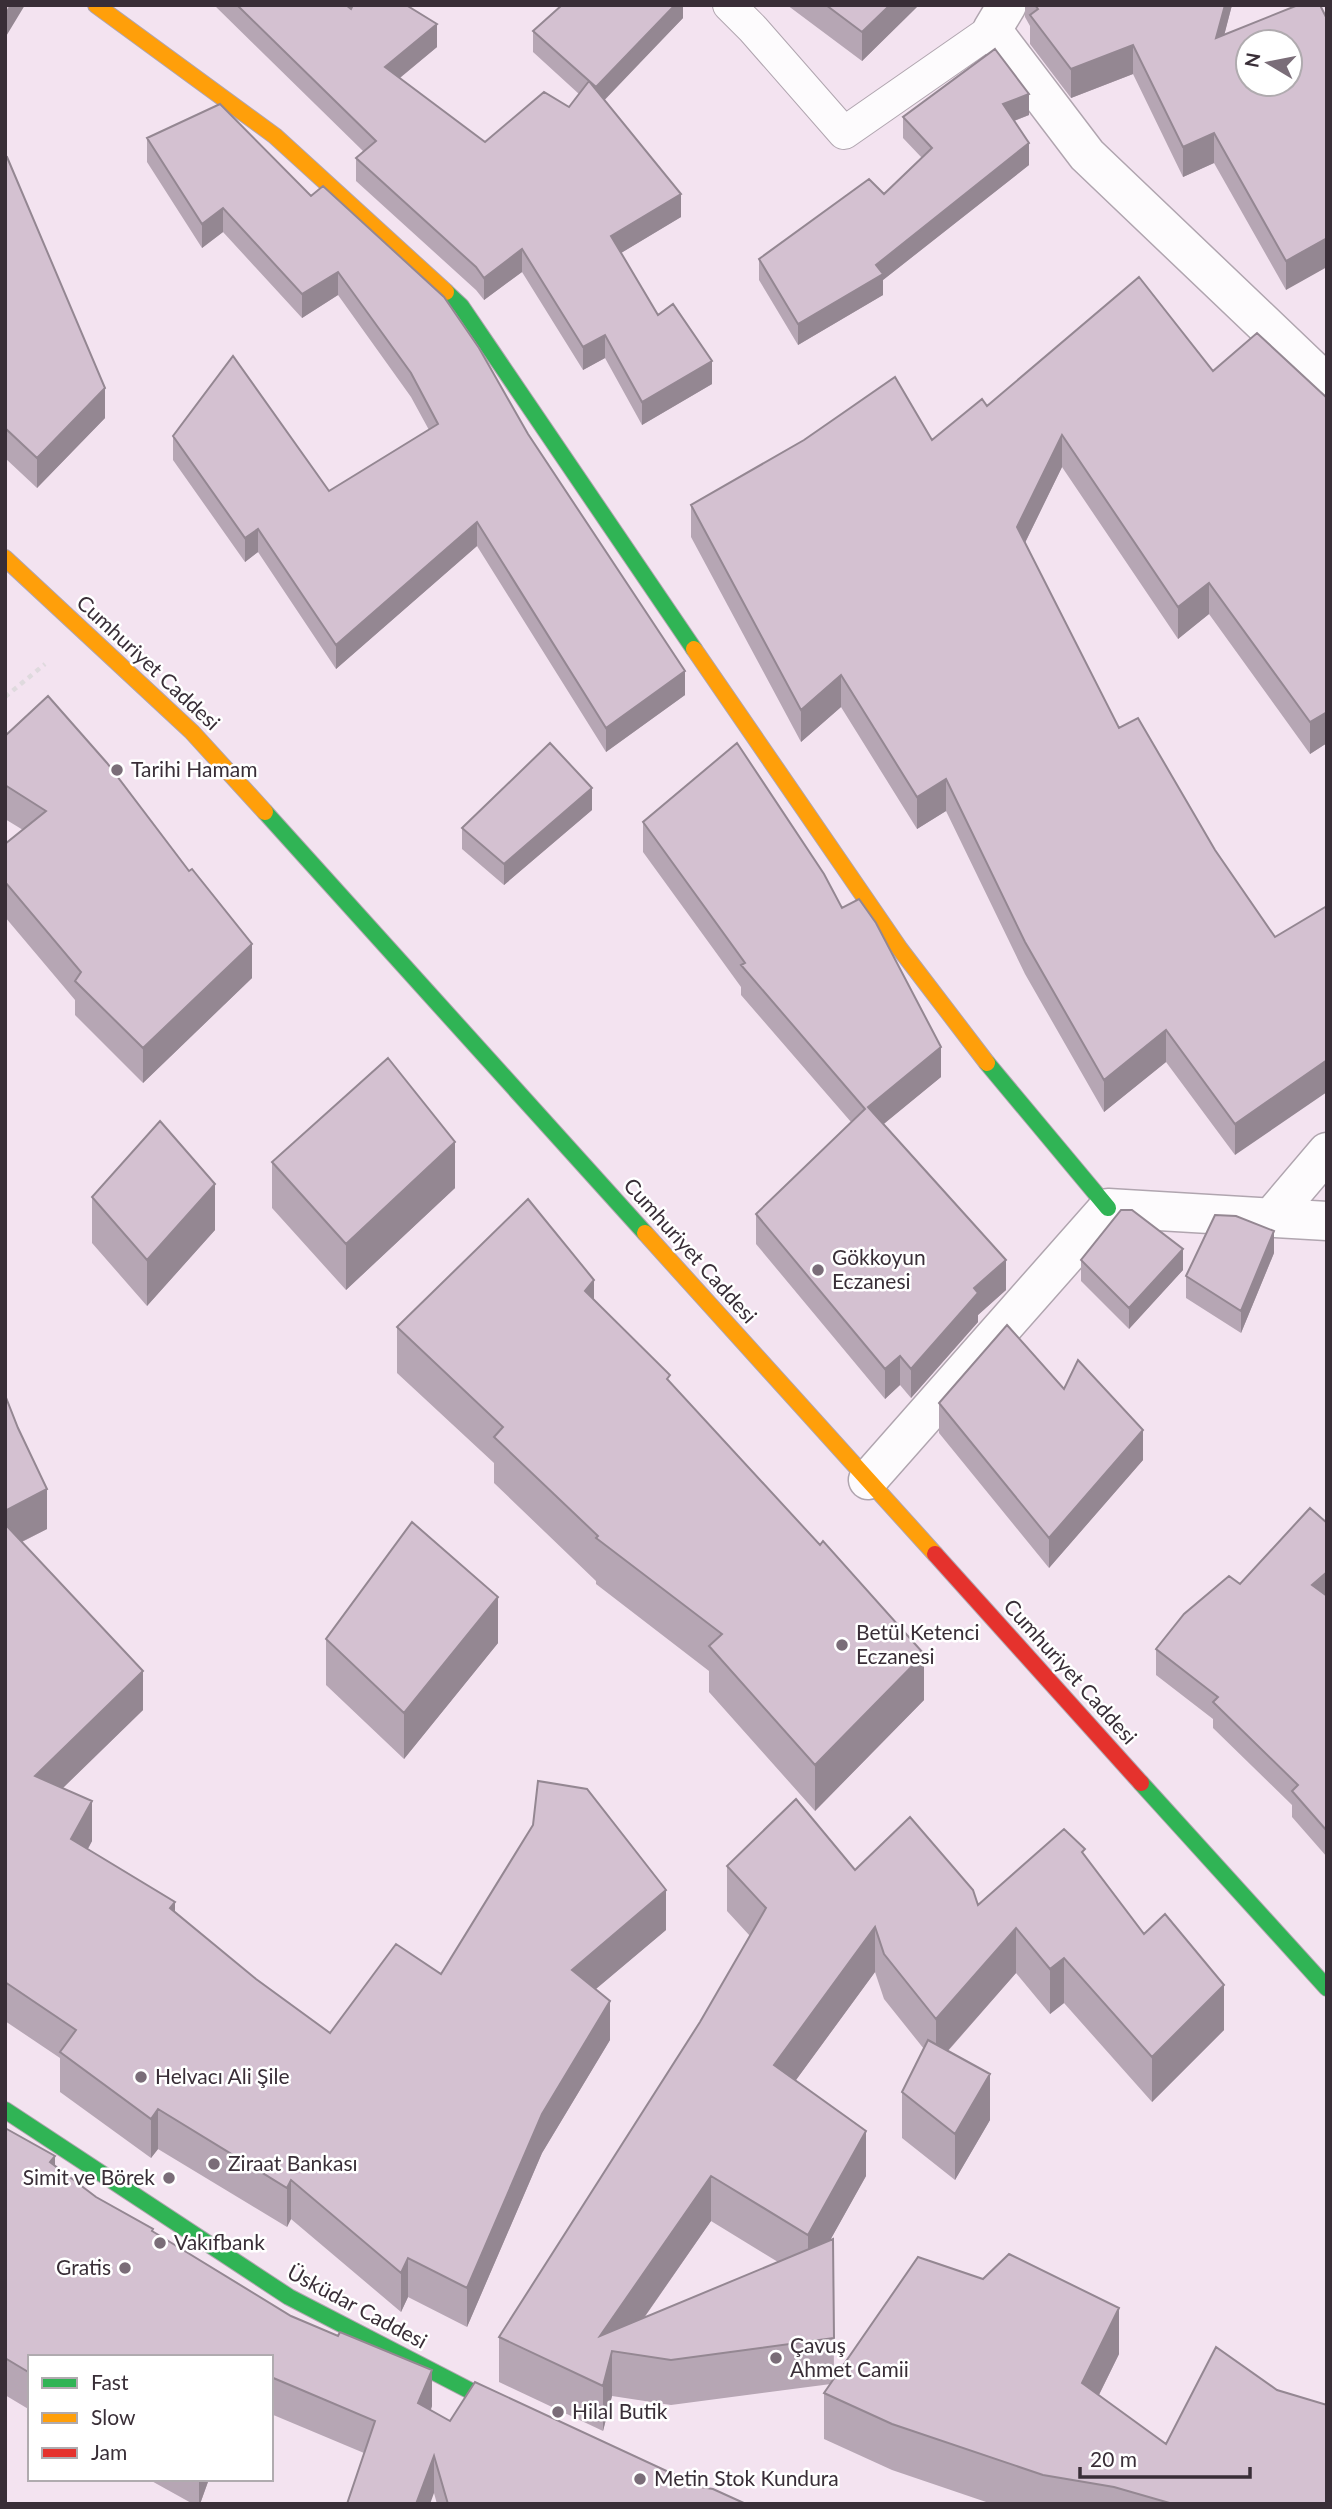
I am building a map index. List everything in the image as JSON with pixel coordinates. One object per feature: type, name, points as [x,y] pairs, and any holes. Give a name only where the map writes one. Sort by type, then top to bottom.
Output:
[{"type":"main road","points":[[96,5],[275,135],[461,306],[900,949],[997,1076],[1108,1208]]},
{"type":"main road","name":"Cumhuriyet Caddesi","points":[[5,558],[192,732],[1327,1988]]},
{"type":"main road","name":"Üsküdar Caddesi","points":[[5,2110],[289,2297],[525,2419]]},
{"type":"street","points":[[999,18],[1087,155],[1327,384]]},
{"type":"street","points":[[1271,1218],[1327,1152]]},
{"type":"street","points":[[868,1480],[1108,1208],[1327,1221]]},
{"type":"lane","points":[[729,5],[844,134],[999,18]]},
{"type":"building","points":[[237,5],[346,5],[351,9],[353,5],[406,5],[437,24],[385,67],[485,142],[544,92],[569,107],[589,81],[681,194],[611,236],[658,315],[673,304],[712,361],[642,402],[605,335],[583,347],[522,249],[484,278],[476,267],[356,158],[376,141]]},
{"type":"building","points":[[562,5],[675,5],[596,87],[533,31]]},
{"type":"building","points":[[826,5],[890,5],[862,32]]},
{"type":"building","points":[[1035,5],[1225,5],[1216,38],[1234,31],[1234,98],[1304,98],[1304,28],[1241,28],[1298,5],[1320,5],[1327,19],[1327,238],[1286,261],[1214,133],[1183,147],[1133,45],[1071,69],[1030,15],[1038,9]]},
{"type":"building","points":[[995,49],[1029,94],[1003,104],[1029,143],[876,265],[883,274],[798,324],[759,259],[869,179],[884,194],[932,148],[903,117]]},
{"type":"building","points":[[220,104],[311,196],[323,186],[444,297],[479,348],[528,434],[685,671],[606,728],[477,522],[336,645],[258,529],[245,538],[173,436],[233,356],[329,491],[438,424],[411,373],[338,272],[302,294],[223,208],[202,224],[147,138]]},
{"type":"building","points":[[7,157],[105,388],[37,458],[5,428]]},
{"type":"building","points":[[1139,277],[1213,371],[1257,333],[1327,398],[1327,712],[1310,722],[1209,583],[1178,607],[1062,435],[1017,527],[1119,728],[1138,718],[1215,850],[1275,937],[1327,906],[1327,1060],[1235,1124],[1166,1030],[1104,1080],[1025,942],[946,779],[917,797],[841,675],[801,710],[691,505],[804,440],[895,377],[932,440],[982,399],[987,406]]},
{"type":"building","points":[[48,696],[107,763],[189,871],[192,869],[252,944],[143,1048],[75,981],[81,972],[5,882],[5,844],[46,811],[5,785],[5,736]]},
{"type":"building","points":[[550,743],[592,788],[504,864],[462,828]]},
{"type":"building","points":[[737,743],[824,874],[842,908],[859,899],[876,923],[941,1047],[868,1107],[1006,1260],[974,1288],[978,1293],[911,1369],[900,1356],[885,1369],[756,1214],[865,1109],[741,965],[745,963],[643,822]]},
{"type":"building","points":[[388,1058],[455,1142],[346,1244],[272,1162]]},
{"type":"building","points":[[160,1121],[215,1184],[147,1260],[92,1197]]},
{"type":"building","points":[[528,1199],[594,1280],[585,1291],[670,1375],[667,1379],[820,1545],[823,1541],[924,1654],[815,1765],[709,1646],[722,1634],[596,1538],[598,1536],[494,1437],[503,1427],[397,1327]]},
{"type":"building","points":[[1121,1210],[1132,1210],[1183,1249],[1129,1308],[1081,1260]]},
{"type":"building","points":[[1215,1215],[1236,1216],[1274,1231],[1241,1311],[1186,1276]]},
{"type":"building","points":[[1007,1325],[1064,1389],[1078,1360],[1143,1430],[1049,1538],[939,1403]]},
{"type":"building","points":[[5,1395],[47,1489],[5,1511]]},
{"type":"building","points":[[1310,1508],[1327,1523],[1327,1572],[1312,1585],[1327,1596],[1327,1831],[1292,1791],[1298,1785],[1213,1702],[1218,1697],[1156,1649],[1184,1614],[1229,1576],[1240,1584]]},
{"type":"building","points":[[412,1522],[498,1597],[404,1713],[326,1639]]},
{"type":"building","points":[[5,1524],[143,1671],[35,1776],[92,1801],[71,1839],[175,1902],[170,1908],[256,1979],[330,2033],[396,1944],[441,1974],[533,1825],[538,1781],[587,1789],[666,1890],[572,1970],[610,2001],[542,2114],[467,2288],[408,2258],[401,2273],[291,2180],[287,2188],[158,2109],[151,2119],[60,2052],[76,2030],[5,1982]]},
{"type":"building","points":[[796,1799],[855,1870],[910,1817],[973,1890],[978,1905],[1064,1829],[1085,1849],[1082,1852],[1144,1934],[1165,1914],[1224,1985],[1152,2057],[1064,1958],[1050,1969],[1016,1928],[936,2019],[884,1954],[875,1927],[774,2065],[866,2131],[808,2235],[711,2176],[600,2336],[833,2239],[834,2338],[671,2360],[612,2351],[603,2386],[499,2337],[700,2022],[766,1908],[727,1866]]},
{"type":"building","points":[[928,2040],[990,2074],[955,2134],[902,2092]]},
{"type":"building","points":[[5,2128],[55,2156],[50,2162],[96,2197],[153,2229],[152,2231],[291,2316],[338,2336],[340,2332],[432,2370],[418,2403],[450,2421],[475,2382],[701,2487],[713,2489],[746,2504],[448,2504],[434,2456],[416,2504],[347,2504],[375,2421],[273,2378],[273,2355],[28,2355],[28,2372],[5,2358]]},
{"type":"building","points":[[1009,2254],[1119,2308],[1082,2383],[1166,2444],[1216,2347],[1277,2390],[1327,2405],[1327,2504],[1173,2504],[1114,2487],[1043,2475],[892,2424],[824,2393],[918,2257],[983,2279]]},
{"type":"traffic: fast","points":[[446,292],[461,306],[694,649]]},
{"type":"traffic: fast","points":[[265,812],[645,1233]]},
{"type":"traffic: fast","points":[[987,1063],[1108,1208]]},
{"type":"traffic: fast","points":[[1141,1783],[1327,1988]]},
{"type":"traffic: fast","points":[[5,2110],[289,2297],[517,2415]]},
{"type":"traffic: slow","points":[[96,5],[275,136],[446,292]]},
{"type":"traffic: slow","points":[[5,558],[192,732],[265,812]]},
{"type":"traffic: slow","points":[[694,649],[900,949],[987,1063]]},
{"type":"traffic: slow","points":[[645,1233],[935,1554]]},
{"type":"traffic: jam","points":[[935,1554],[1141,1783]]},
{"type":"place","name":"Tarihi Hamam","points":[[117,770]]},
{"type":"place","name":"Gökkoyun Eczanesi","points":[[818,1270]]},
{"type":"place","name":"Betül Ketenci Eczanesi","points":[[842,1645]]},
{"type":"place","name":"Helvacı Ali Şile","points":[[141,2077]]},
{"type":"place","name":"Ziraat Bankası","points":[[214,2164]]},
{"type":"place","name":"Simit ve Börek","points":[[169,2178]]},
{"type":"place","name":"Vakıfbank","points":[[160,2243]]},
{"type":"place","name":"Gratis","points":[[125,2268]]},
{"type":"place","name":"Çavuş Ahmet Camii","points":[[776,2358]]},
{"type":"place","name":"Hilal Butik","points":[[558,2412]]},
{"type":"place","name":"Metin Stok Kundura","points":[[640,2479]]}]
